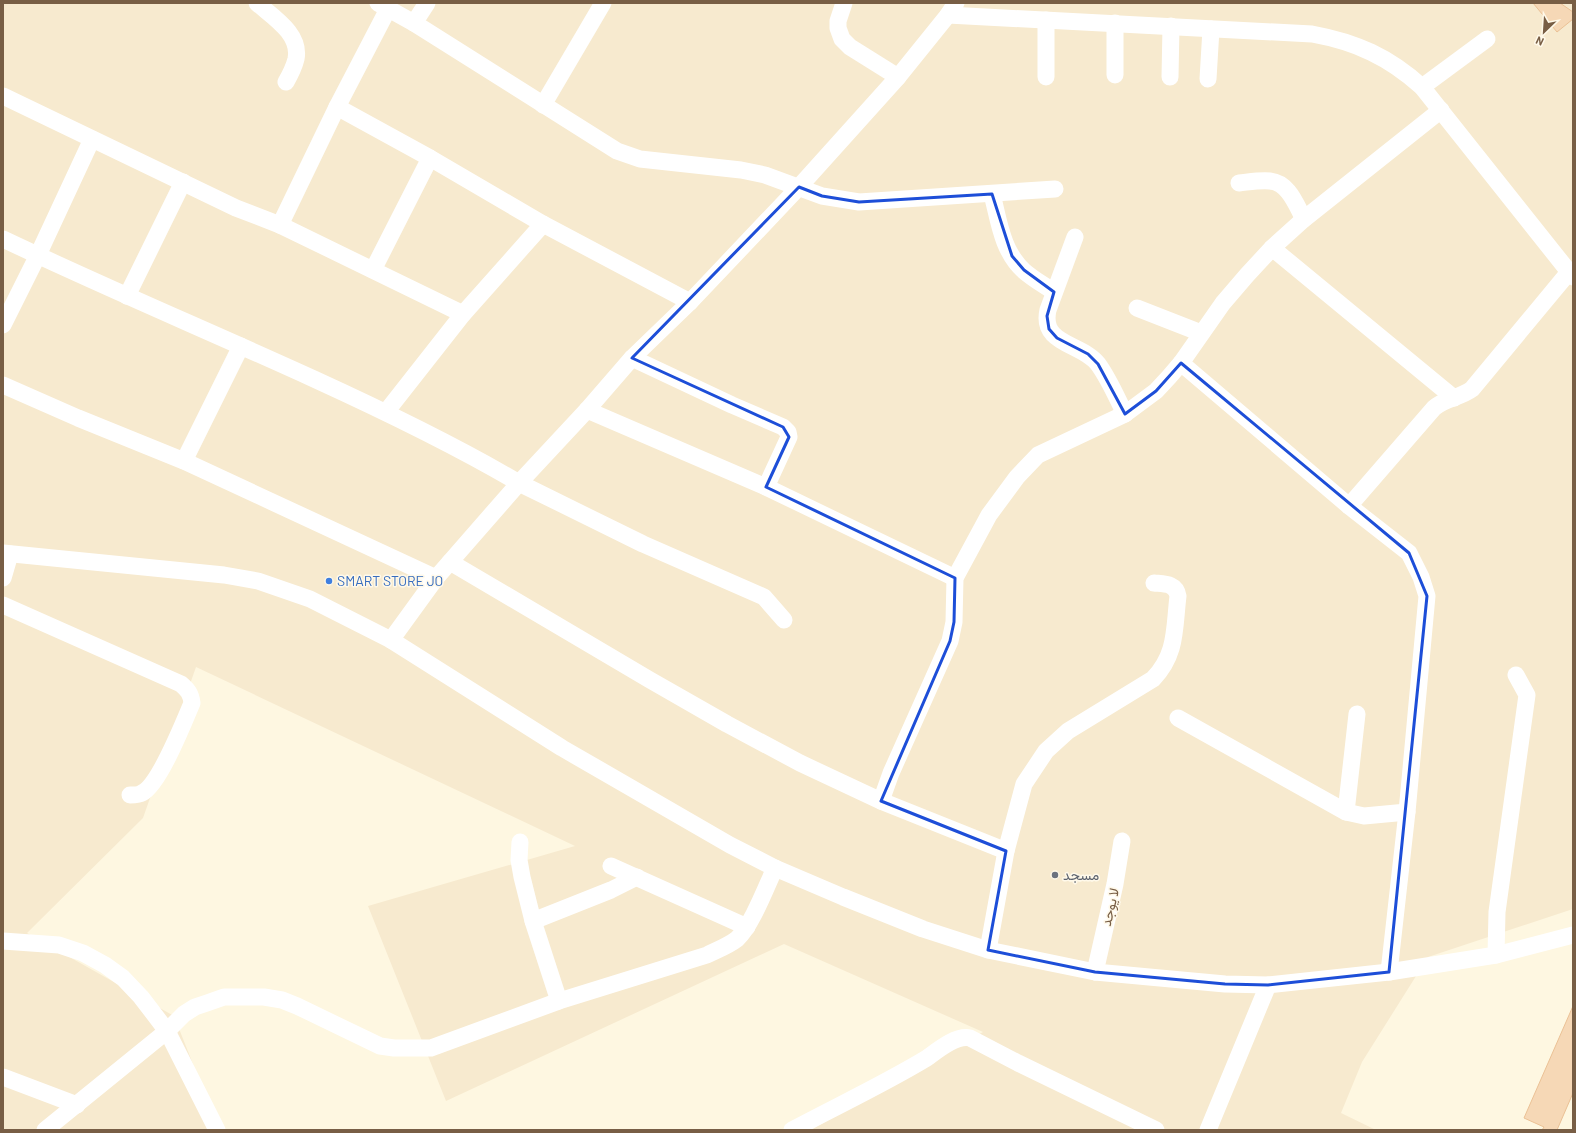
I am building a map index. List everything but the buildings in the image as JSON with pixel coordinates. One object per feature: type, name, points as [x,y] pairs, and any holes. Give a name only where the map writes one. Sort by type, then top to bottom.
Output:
[{"type":"street","points":[[256,3],[289,32],[294,40],[296,58],[294,67],[286,82]]},
{"type":"street","points":[[414,23],[427,3]]},
{"type":"street","points":[[543,105],[603,3]]},
{"type":"street","points":[[844,3],[838,21],[838,28],[842,39],[850,47],[898,77]]},
{"type":"street","points":[[280,225],[337,107],[383,6],[414,23],[617,151],[640,159],[741,170],[765,175],[799,186],[822,196],[859,202],[1054,189]]},
{"type":"street","points":[[391,640],[436,578],[519,483],[587,410],[632,358],[690,302],[799,186],[898,77],[952,9],[1046,20],[1312,34],[1332,38],[1359,46],[1390,62],[1422,87],[1441,110],[1571,275],[1472,389],[1467,393],[1440,403],[1434,408],[1349,506]]},
{"type":"street","points":[[1046,20],[1046,76]]},
{"type":"street","points":[[1115,24],[1115,75]]},
{"type":"street","points":[[1170,77],[1171,26]]},
{"type":"street","points":[[1208,78],[1210,28]]},
{"type":"street","points":[[1422,87],[1487,39]]},
{"type":"street","points":[[3,96],[236,208],[280,225],[463,314]]},
{"type":"street","points":[[337,107],[430,158],[543,224],[690,302]]},
{"type":"street","points":[[881,801],[891,773],[950,641],[954,622],[954,578],[990,515],[1017,477],[1038,455],[1125,414],[1156,390],[1181,363],[1228,297],[1272,248],[1304,219],[1441,110]]},
{"type":"street","points":[[3,325],[38,256],[92,139]]},
{"type":"street","points":[[373,270],[430,158]]},
{"type":"street","points":[[1239,182],[1270,181],[1284,186],[1304,219]]},
{"type":"street","points":[[127,296],[183,182]]},
{"type":"street","points":[[992,194],[1004,240],[1012,256],[1024,270],[1054,292]]},
{"type":"street","points":[[386,412],[463,314],[543,224]]},
{"type":"street","points":[[1075,237],[1054,292],[1047,316],[1049,328],[1057,338],[1082,351],[1093,359],[1102,370],[1125,414]]},
{"type":"street","points":[[3,239],[386,412],[519,483],[643,544],[764,597],[784,620]]},
{"type":"street","points":[[1272,248],[1454,398]]},
{"type":"street","points":[[1137,308],[1201,333]]},
{"type":"street","points":[[184,461],[241,346]]},
{"type":"street","points":[[632,358],[783,427],[788,432],[789,438],[766,487]]},
{"type":"street","points":[[1181,363],[1349,506],[1409,553],[1421,577],[1427,596],[1407,812],[1390,972]]},
{"type":"street","points":[[3,385],[78,418],[184,461],[436,578]]},
{"type":"street","points":[[587,410],[766,487],[954,578]]},
{"type":"street","points":[[3,578],[7,553],[224,575],[258,581],[310,599],[391,640],[562,748],[730,845],[775,868],[843,897],[923,929],[988,950],[1095,972],[1225,984],[1268,985],[1390,972],[1496,955],[1573,935]]},
{"type":"street","points":[[450,562],[727,724],[800,763],[881,801],[1006,851]]},
{"type":"street","points":[[988,950],[1006,851],[1024,784],[1046,751],[1068,731],[1153,679],[1163,669],[1166,663],[1172,644],[1178,596],[1174,587],[1154,583]]},
{"type":"street","points":[[3,605],[187,688],[191,694],[192,703],[159,775],[150,787],[142,794],[130,795]]},
{"type":"street","points":[[1496,955],[1498,912],[1527,696],[1516,675]]},
{"type":"street","points":[[1346,812],[1357,714]]},
{"type":"street","points":[[1178,718],[1346,812],[1364,816],[1407,812]]},
{"type":"street","name":"لا يوجد","points":[[1095,972],[1115,884],[1122,841]]},
{"type":"street","points":[[520,842],[520,868],[533,921],[559,1001]]},
{"type":"street","points":[[611,866],[747,926]]},
{"type":"street","points":[[45,1130],[167,1031],[184,1014],[207,1002],[224,997],[264,997],[282,1000],[380,1046],[394,1048],[431,1048],[559,1001],[706,955],[727,946],[737,938],[747,926],[775,868]]},
{"type":"street","points":[[533,921],[611,890],[637,877]]},
{"type":"street","points":[[3,941],[59,945],[83,953],[105,965],[123,978],[141,997],[167,1031],[217,1130]]},
{"type":"street","points":[[1208,1130],[1268,985]]},
{"type":"street","points":[[792,1130],[965,1037],[970,1038],[1156,1130]]},
{"type":"street","points":[[3,1077],[77,1105]]},
{"type":"highlighted area","points":[[799,187],[822,196],[859,202],[992,194],[1012,256],[1024,270],[1054,292],[1047,316],[1049,329],[1057,338],[1088,354],[1098,364],[1125,414],[1156,391],[1181,363],[1409,553],[1427,596],[1389,972],[1268,985],[1225,984],[1095,972],[988,950],[1006,851],[881,801],[950,641],[954,622],[955,578],[766,487],[789,437],[783,427],[632,358]]},
{"type":"shaded area","points":[[3,3],[1573,3],[1573,909],[1428,957],[1362,1062],[1341,1113],[1376,1130],[811,1130],[983,1032],[784,944],[446,1101],[368,906],[575,846],[196,667],[143,818],[27,933],[174,1016],[219,1130],[3,1130]]},
{"type":"place","name":"SMART STORE JO","points":[[329,581]]},
{"type":"place","name":"مسجد","points":[[1055,875]]}]
